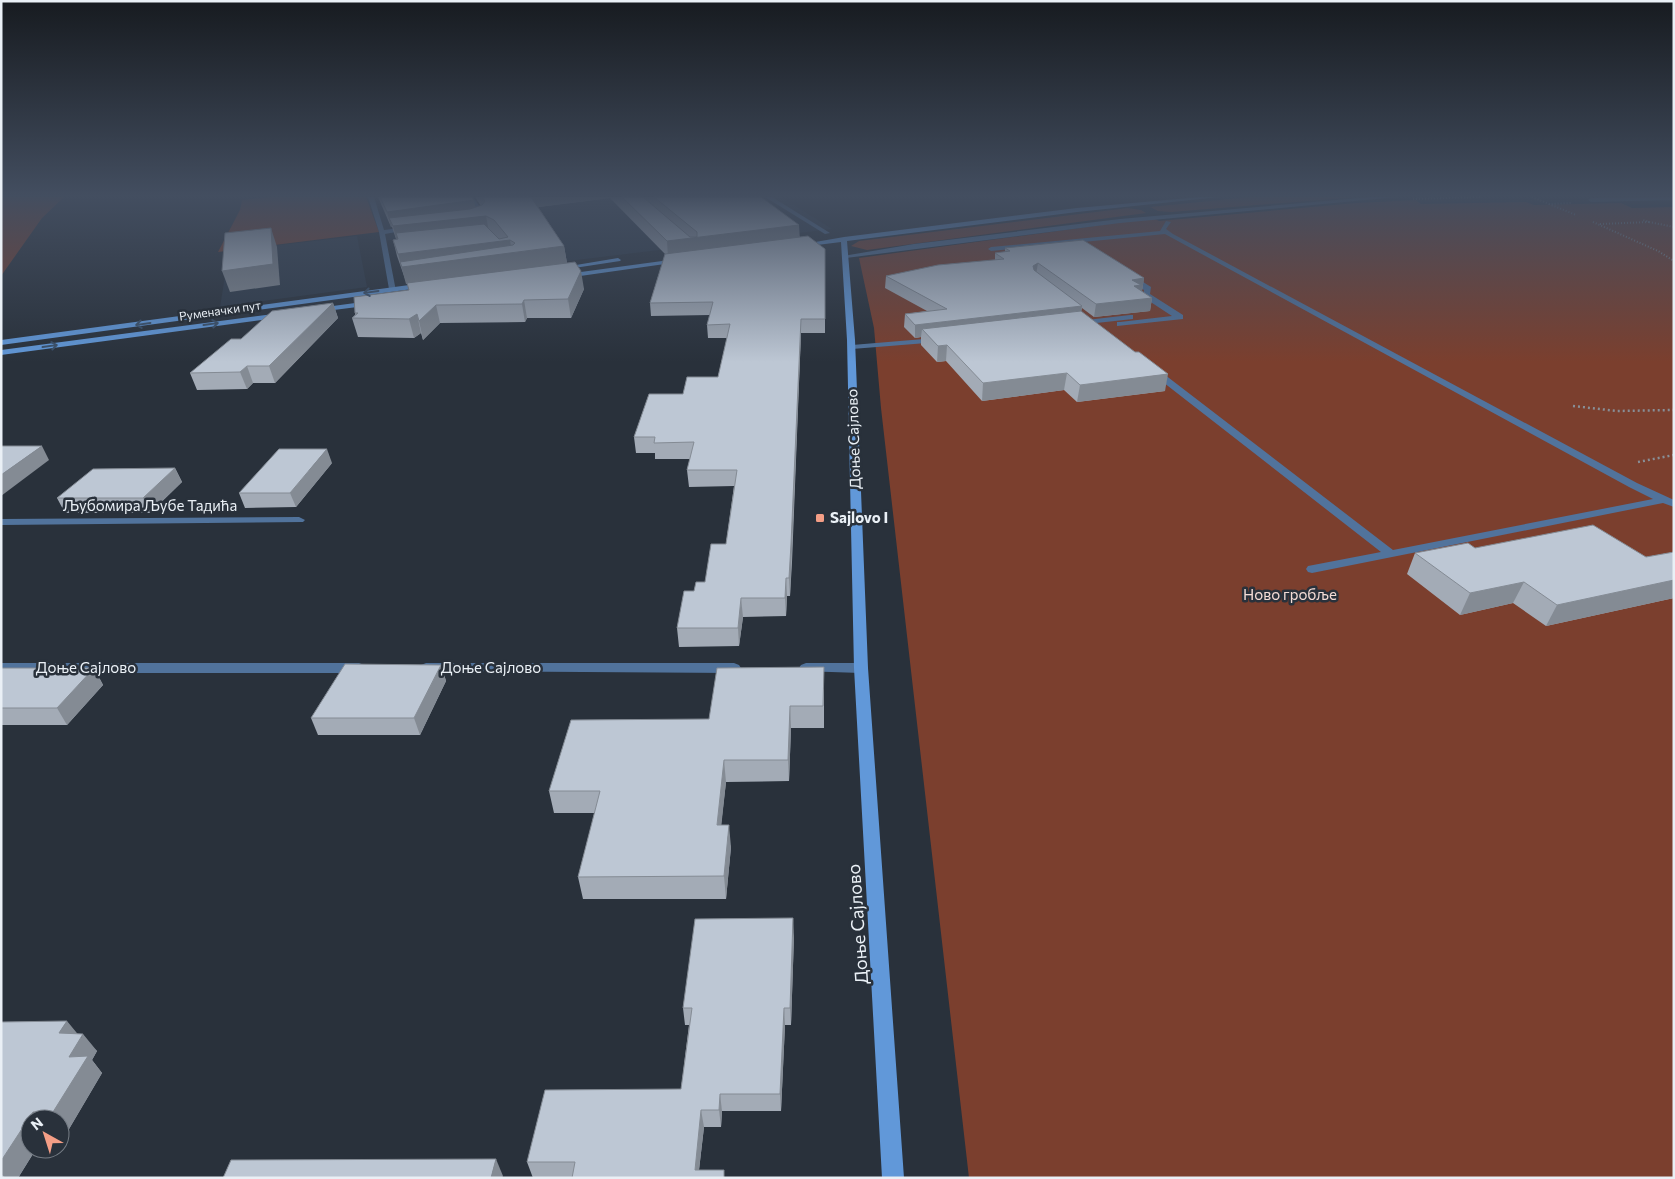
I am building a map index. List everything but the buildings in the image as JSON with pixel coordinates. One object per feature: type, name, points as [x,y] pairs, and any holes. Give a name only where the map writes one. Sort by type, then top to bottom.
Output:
[{"type":"main road","name":"Доње Сајлово","points":[[846,252],[852,346],[861,668],[893,1178]]},
{"type":"main road","points":[[650,256],[677,253]]},
{"type":"main road","points":[[551,269],[623,260]]},
{"type":"main road","points":[[560,277],[685,260]]},
{"type":"main road","name":"Руменачки пут","points":[[1,343],[432,284]]},
{"type":"main road","points":[[305,312],[383,301]]},
{"type":"main road","name":"Руменачки пут","points":[[1,353],[285,314]]},
{"type":"street","points":[[386,252],[392,268],[390,277],[393,289]]},
{"type":"street","points":[[846,256],[876,252]]},
{"type":"street","points":[[1203,252],[1668,502]]},
{"type":"street","points":[[1072,324],[1098,327],[1180,317],[1146,295],[1148,289],[1123,273]]},
{"type":"street","points":[[390,277],[400,276]]},
{"type":"street","points":[[1076,309],[1098,327]]},
{"type":"street","points":[[1098,327],[1130,317]]},
{"type":"street","points":[[852,346],[945,339]]},
{"type":"street","points":[[1144,362],[1390,554]]},
{"type":"street","points":[[1312,569],[1668,502]]},
{"type":"street","name":"Љубомира Љубе Тадића","points":[[1,522],[299,520]]},
{"type":"street","name":"Доње Сајлово","points":[[1,668],[371,668]]},
{"type":"street","name":"Доње Сајлово","points":[[411,668],[751,668]]},
{"type":"street","points":[[791,668],[861,668]]},
{"type":"path","points":[[1660,252],[1674,260]]},
{"type":"path","points":[[1573,406],[1617,411],[1674,410]]},
{"type":"shaded area","points":[[229,252],[360,252],[367,287],[220,307]]},
{"type":"shaded area","points":[[511,252],[642,252],[519,267]]},
{"type":"green space","points":[[1,252],[18,252],[1,276]]},
{"type":"green space","name":"Ново гробље","points":[[903,252],[1674,252],[1674,1178],[969,1178],[881,408],[874,328],[859,258]]},
{"type":"place","name":"Sajlovo I","points":[[820,518]]}]
